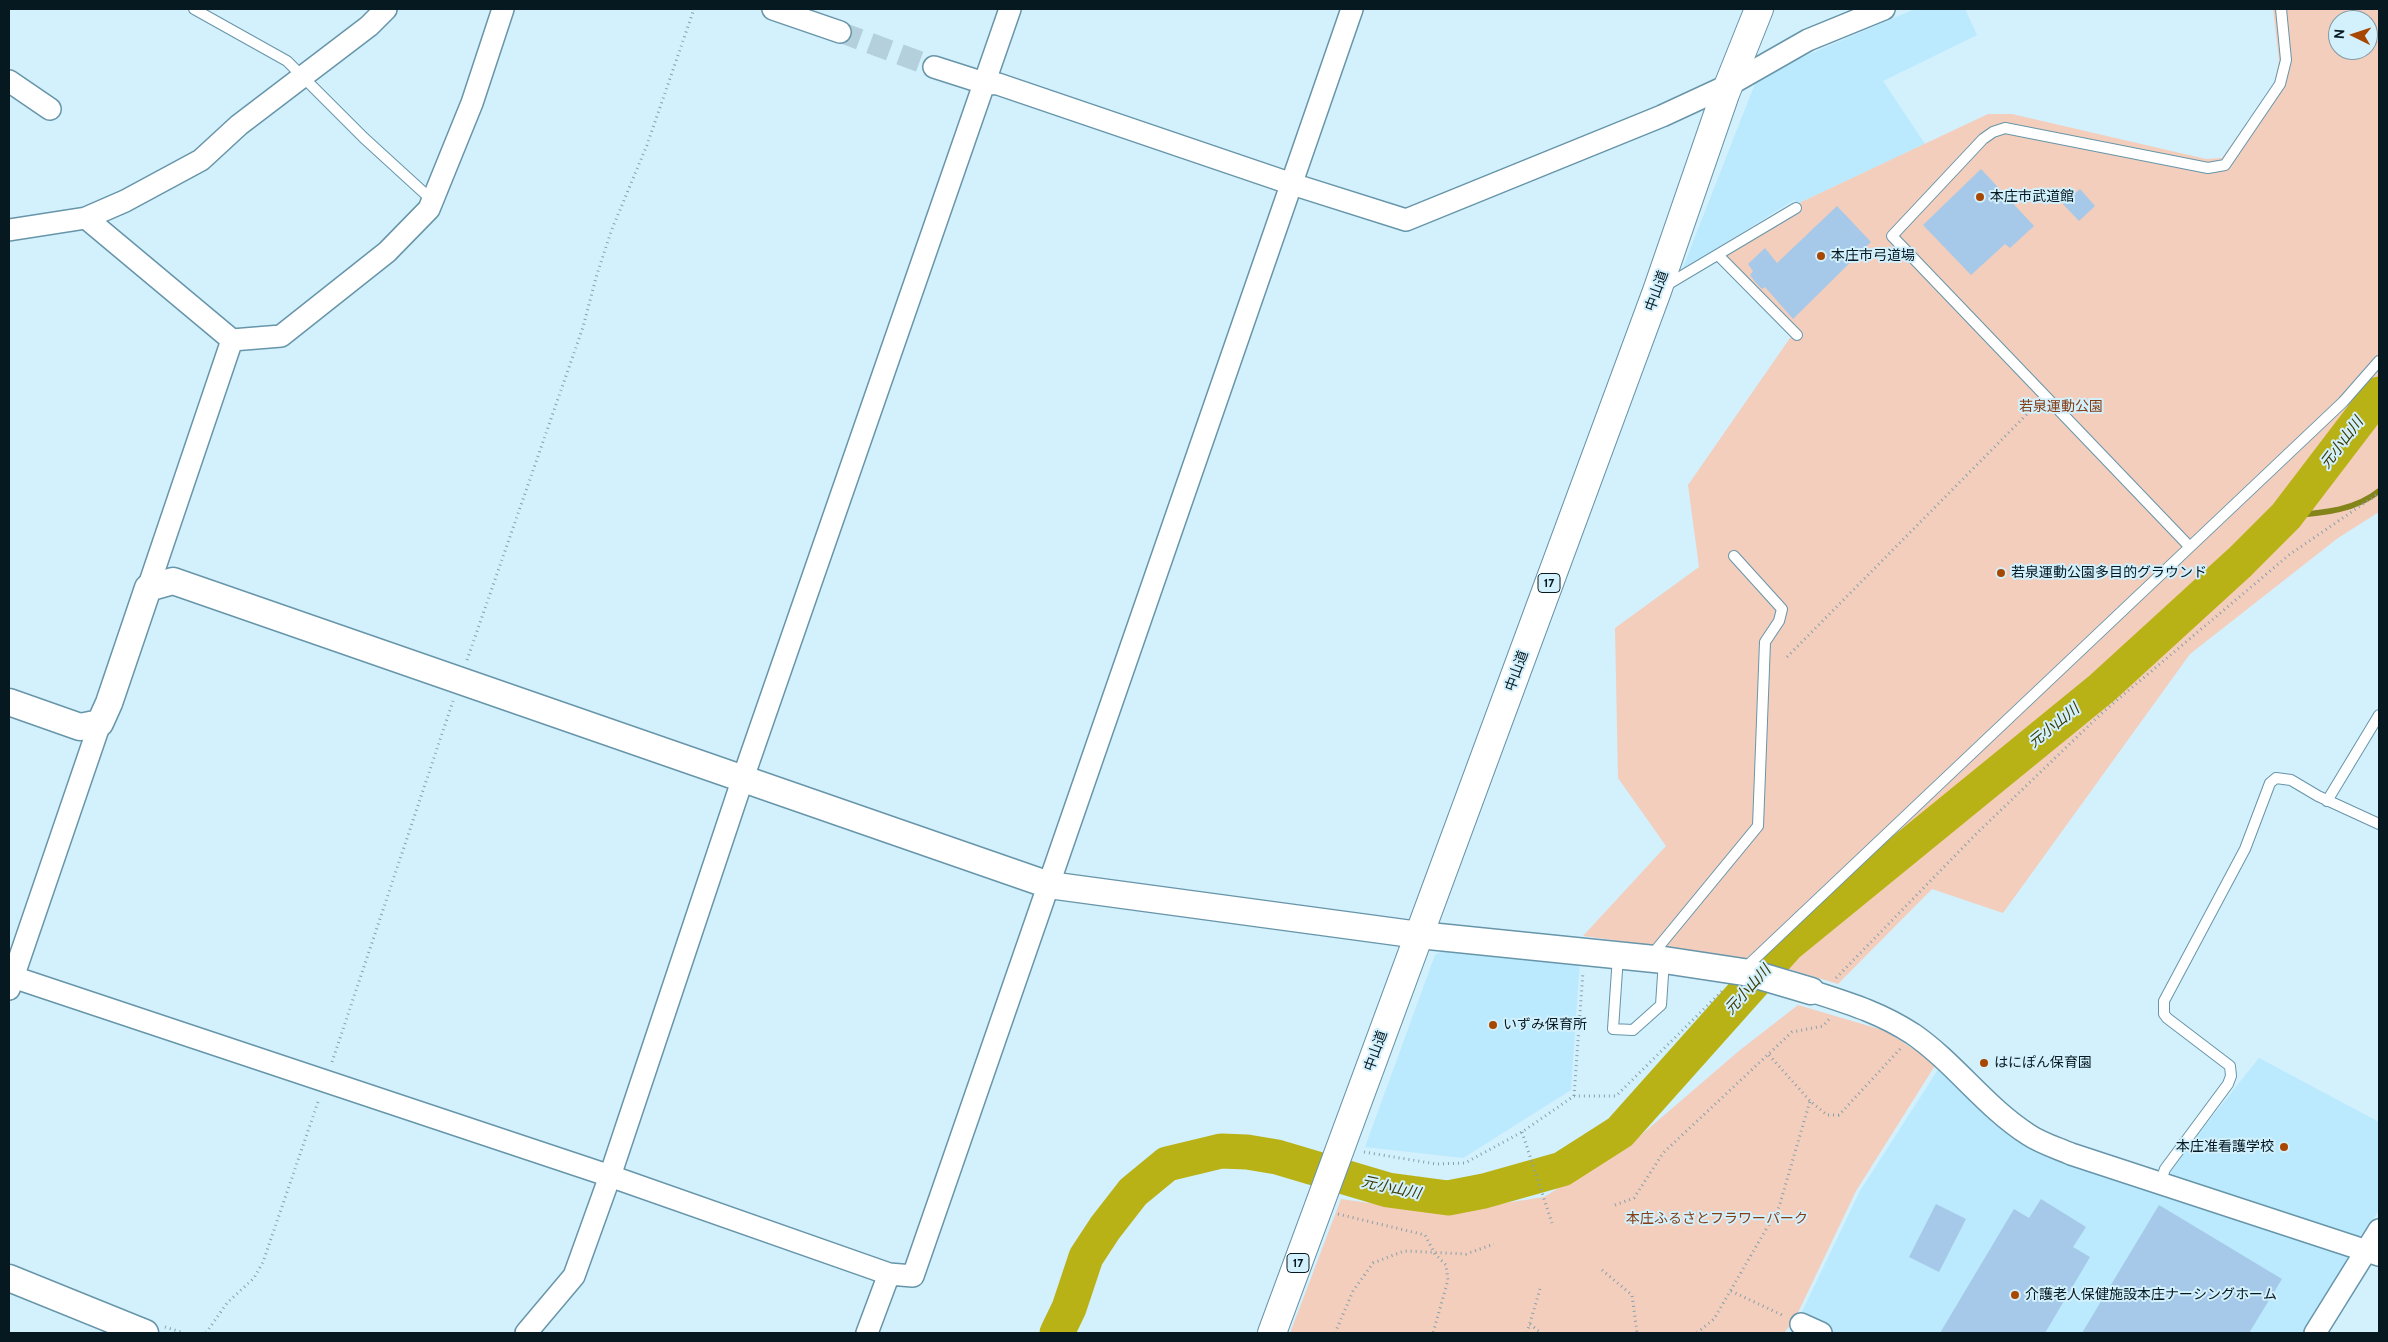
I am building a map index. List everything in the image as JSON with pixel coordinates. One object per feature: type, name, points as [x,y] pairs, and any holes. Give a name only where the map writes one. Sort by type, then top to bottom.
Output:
[{"type":"highway","name":"中山道","points":[[1272,1333],[1657,290],[1729,85],[1759,9]]},
{"type":"street","points":[[9,230],[86,218],[125,201],[201,160],[239,125],[369,26],[386,9]]},
{"type":"street","points":[[86,218],[232,340],[281,336],[387,252],[430,209],[472,103],[503,9]]},
{"type":"street","points":[[773,9],[840,32]]},
{"type":"street","points":[[526,1333],[574,1276],[610,1176],[743,778],[1010,9]]},
{"type":"street","points":[[232,340],[109,703],[100,722],[11,983],[610,1176],[889,1274],[913,1276],[1352,9]]},
{"type":"street","points":[[934,67],[984,83],[998,84],[1292,184],[1406,220],[1662,116],[1729,85],[1808,40],[1884,9]]},
{"type":"street","points":[[9,81],[50,109]]},
{"type":"street","points":[[148,588],[173,581],[1049,885],[1419,935],[1657,959],[1746,972],[1868,1009],[1913,1035],[1945,1060],[1978,1092],[2029,1135],[2070,1154],[2373,1253]]},
{"type":"street","points":[[9,702],[80,727],[100,722]]},
{"type":"street","points":[[2315,1333],[2373,1253],[2379,1230]]},
{"type":"street","points":[[867,1333],[889,1274]]},
{"type":"street","points":[[9,1278],[146,1333]]},
{"type":"street","points":[[1801,1324],[1821,1333]]},
{"type":"lane","points":[[194,9],[287,61],[364,138],[433,201]]},
{"type":"lane","points":[[2189,546],[1892,236],[1983,139],[1993,132],[2006,128],[2208,168],[2225,165],[2280,84],[2286,60],[2281,9]]},
{"type":"lane","points":[[1657,290],[1796,208]]},
{"type":"lane","points":[[1718,255],[1796,335]]},
{"type":"lane","points":[[1746,972],[2189,546],[2343,402],[2379,361]]},
{"type":"lane","points":[[1618,955],[1613,1029],[1633,1030],[1662,1005],[1657,959],[1758,826],[1765,642],[1780,621],[1782,609],[1734,556]]},
{"type":"lane","points":[[2327,801],[2379,715]]},
{"type":"lane","points":[[2160,1183],[2165,1169],[2228,1084],[2231,1076],[2230,1066],[2167,1018],[2164,1014],[2164,1001],[2245,849],[2270,783],[2276,778],[2291,780],[2327,801],[2379,824]]},
{"type":"path","points":[[1787,657],[2045,395]]},
{"type":"path","points":[[1815,993],[2103,712],[2289,555],[2379,493]]},
{"type":"path","points":[[1574,1096],[1584,951]]},
{"type":"path","points":[[1339,1152],[1436,1164],[1465,1163],[1522,1132],[1574,1096],[1616,1096],[1746,972]]},
{"type":"path","points":[[1615,1205],[1634,1198],[1663,1153],[1769,1056],[1792,1032],[1823,1026],[1846,1002]]},
{"type":"path","points":[[1769,1056],[1810,1101],[1827,1115],[1839,1115],[1913,1035]]},
{"type":"path","points":[[1697,1333],[1714,1320],[1779,1207],[1810,1101]]},
{"type":"path","points":[[1522,1132],[1552,1223]]},
{"type":"path","points":[[1321,1201],[1426,1235],[1435,1254],[1446,1265],[1448,1280],[1433,1333]]},
{"type":"path","points":[[1335,1333],[1353,1291],[1373,1263],[1404,1251],[1466,1254],[1494,1244]]},
{"type":"path","points":[[1602,1270],[1632,1295],[1637,1333]]},
{"type":"path","points":[[1527,1333],[1540,1289]]},
{"type":"path","points":[[1731,1291],[1801,1324]]},
{"type":"path","points":[[1530,1324],[1541,1333]]},
{"type":"shaded area","points":[[1915,9],[1965,9],[1977,35],[1883,81],[1925,144],[1797,204],[1794,200],[1682,270],[1758,76]]},
{"type":"shaded area","name":"いずみ保育所","points":[[1446,949],[1580,960],[1571,1090],[1463,1158],[1365,1147],[1435,955]]},
{"type":"shaded area","name":"本庄准看護学校","points":[[2259,1058],[2379,1122],[2379,1210],[2364,1234],[2353,1239],[2169,1178],[2168,1172]]},
{"type":"shaded area","points":[[1939,1068],[2029,1145],[2071,1165],[2352,1254],[2308,1333],[1832,1333],[1799,1318],[1860,1191]]},
{"type":"green space","name":"若泉運動公園","points":[[2273,9],[2379,9],[2379,512],[2338,538],[2190,654],[2003,913],[1932,889],[1838,984],[1759,960],[1583,936],[1666,846],[1618,778],[1615,628],[1699,567],[1688,485],[1790,338],[1798,330],[1723,256],[1801,212],[1797,204],[1988,114],[2012,114],[2206,159],[2222,158],[2274,84],[2279,61]]},
{"type":"green space","name":"本庄ふるさとフラワーパーク","points":[[1798,1005],[1886,1031],[1936,1064],[1856,1191],[1795,1319],[1784,1333],[1290,1333],[1341,1199],[1390,1206],[1473,1208],[1544,1197],[1633,1142],[1740,1050]]},
{"type":"building","name":"本庄市武道館","points":[[1981,169],[2034,226],[2010,248],[2005,244],[1971,275],[1923,225]]},
{"type":"building","points":[[2080,189],[2095,206],[2079,221],[2063,204]]},
{"type":"building","name":"本庄市弓道場","points":[[1837,206],[1871,242],[1793,319],[1765,287],[1762,289],[1756,283],[1750,275],[1753,271],[1748,264],[1765,248],[1777,263]]},
{"type":"building","name":"介護老人保健施設本庄ナーシングホーム","points":[[2041,1199],[2086,1227],[2073,1247],[2090,1257],[2045,1333],[1940,1333],[2014,1209],[2029,1218]]},
{"type":"building","points":[[1936,1204],[1966,1219],[1939,1272],[1909,1257]]},
{"type":"building","points":[[2159,1205],[2282,1279],[2249,1333],[2082,1333]]},
{"type":"waterway","name":"元小山川","points":[[1057,1333],[1069,1308],[1086,1257],[1105,1228],[1133,1192],[1167,1164],[1221,1151],[1247,1152],[1277,1157],[1388,1190],[1448,1198],[1484,1191],[1562,1169],[1620,1132],[1787,945],[2102,688],[2240,562],[2286,516],[2379,394]]},
{"type":"waterway","points":[[2286,516],[2347,507],[2369,498],[2379,491]]},
{"type":"tunnel","points":[[840,32],[934,67]]},
{"type":"place","name":"本庄市武道館","points":[[1980,197]]},
{"type":"place","name":"本庄市弓道場","points":[[1821,256]]},
{"type":"place","name":"若泉運動公園多目的グラウンド","points":[[2001,573]]},
{"type":"place","name":"いずみ保育所","points":[[1493,1025]]},
{"type":"place","name":"はにぽん保育園","points":[[1984,1063]]},
{"type":"place","name":"本庄准看護学校","points":[[2284,1147]]},
{"type":"place","name":"介護老人保健施設本庄ナーシングホーム","points":[[2015,1295]]}]
